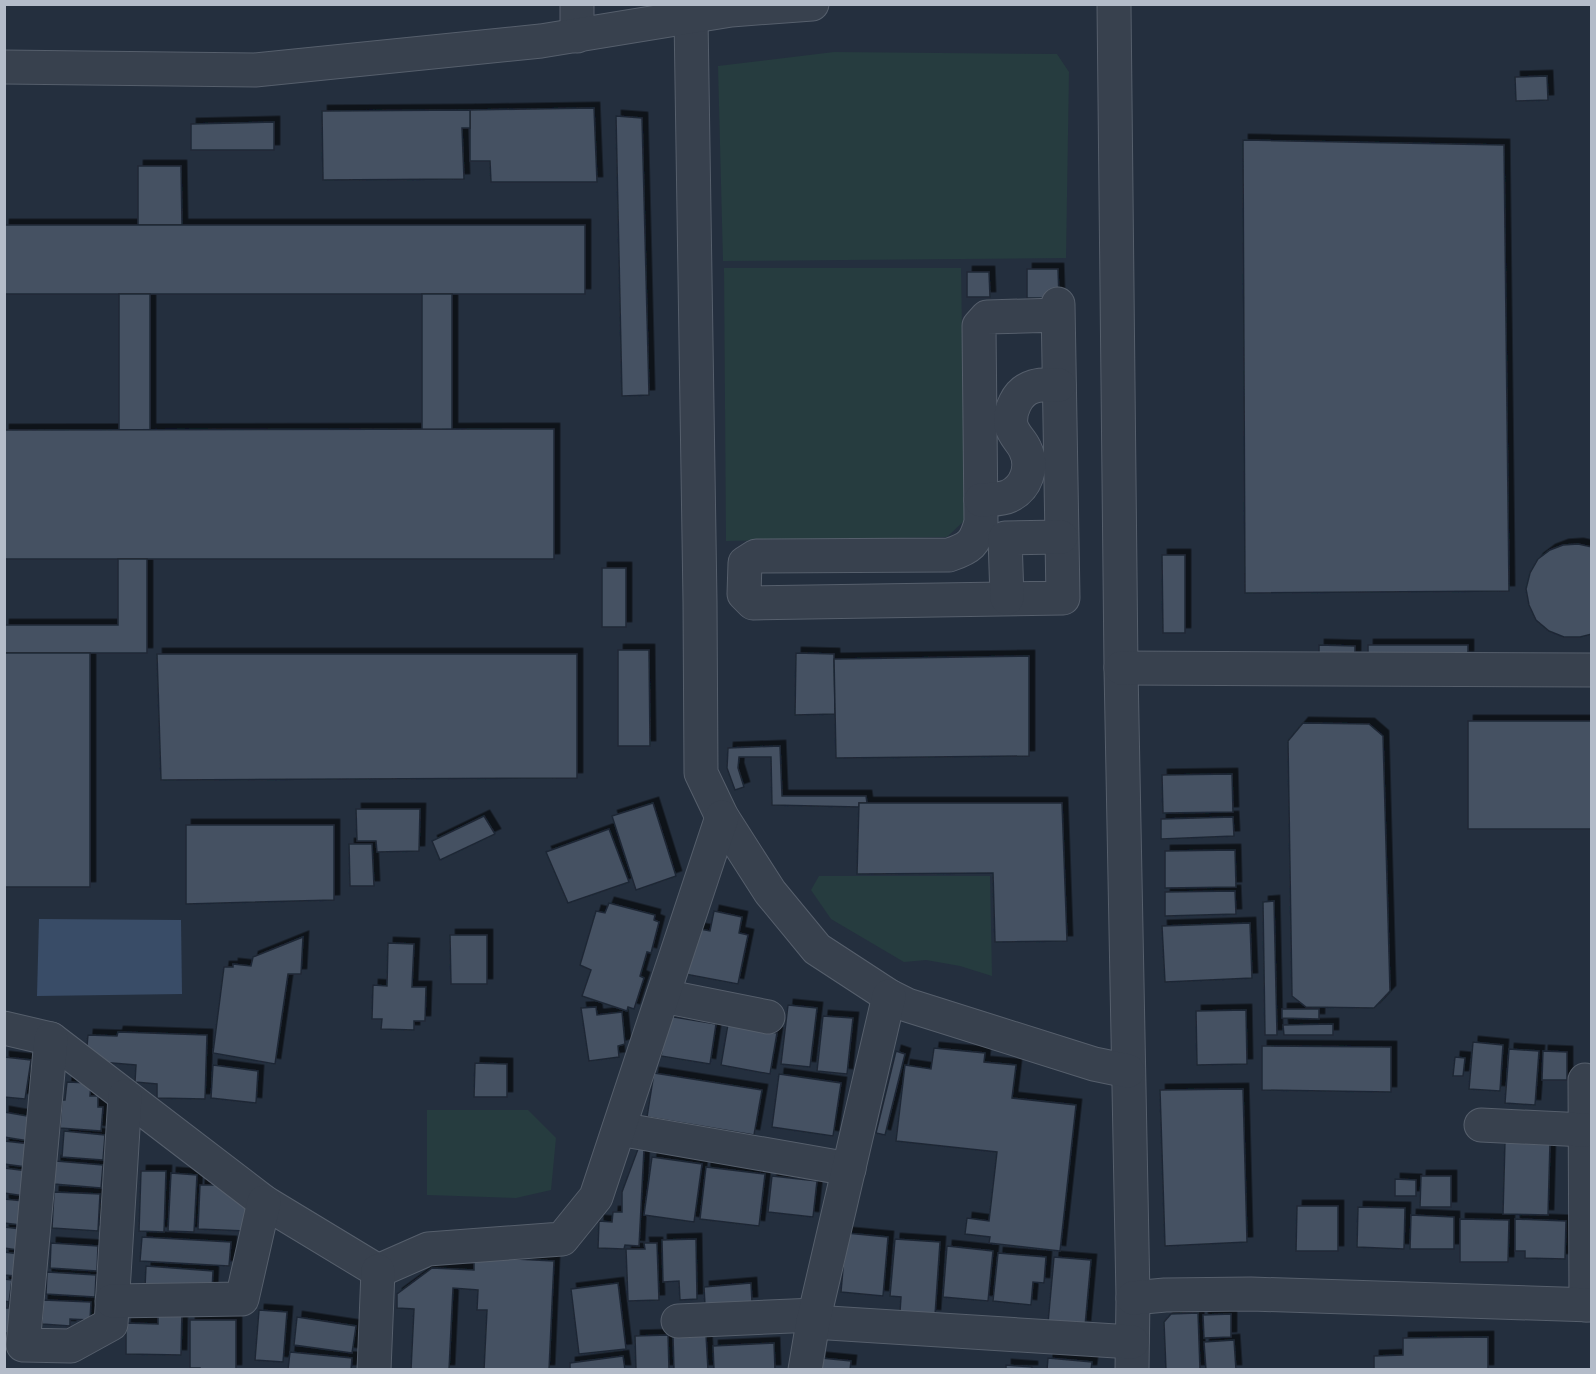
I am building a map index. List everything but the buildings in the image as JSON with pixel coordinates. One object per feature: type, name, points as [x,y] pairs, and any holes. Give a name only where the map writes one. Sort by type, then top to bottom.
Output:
[{"type":"street","points":[[4,66],[255,70],[541,41],[577,20],[691,17],[731,10],[812,4]]},
{"type":"street","points":[[678,1320],[814,1318],[1132,1356],[1133,1298],[1121,668],[1114,4]]},
{"type":"street","points":[[691,17],[701,773],[722,817],[770,892],[817,949],[889,996],[907,1005],[1094,1064],[1128,1071]]},
{"type":"street","points":[[700,602],[753,603],[1063,598],[1058,310],[987,317],[979,326],[981,522],[978,534],[968,548],[949,555],[756,556],[745,563],[744,594],[753,603]]},
{"type":"street","points":[[981,500],[1007,497],[1022,488],[1027,477],[1029,462],[1025,448],[1016,437],[1011,423],[1012,408],[1019,395],[1030,388],[1044,384],[1059,385]]},
{"type":"street","points":[[1006,598],[1005,538],[1062,537]]},
{"type":"street","points":[[949,555],[952,600]]},
{"type":"street","points":[[1121,668],[1592,670]]},
{"type":"street","points":[[378,1271],[428,1249],[562,1239],[597,1197],[722,817]]},
{"type":"street","points":[[663,996],[768,1017]]},
{"type":"street","points":[[805,1370],[814,1318],[889,996]]},
{"type":"street","points":[[4,1028],[51,1039],[264,1202],[378,1271]]},
{"type":"street","points":[[51,1039],[23,1345],[71,1346],[111,1324],[125,1096]]},
{"type":"street","points":[[1133,1298],[1165,1295],[1251,1294],[1589,1305],[1585,1080]]},
{"type":"street","points":[[1480,1125],[1585,1130]]},
{"type":"street","points":[[619,1129],[849,1169]]},
{"type":"street","points":[[112,1301],[242,1299],[264,1202]]},
{"type":"street","points":[[375,1370],[378,1271]]},
{"type":"green space","points":[[834,52],[1057,54],[1069,72],[1066,258],[723,261],[718,66]]},
{"type":"green space","points":[[724,268],[961,268],[965,520],[947,537],[726,541]]},
{"type":"green space","points":[[819,876],[990,876],[992,976],[960,966],[926,960],[904,962],[831,919],[811,890]]},
{"type":"green space","points":[[427,1110],[528,1110],[556,1138],[551,1190],[516,1198],[427,1195]]},
{"type":"water","points":[[39,919],[181,920],[182,994],[37,996]]}]
